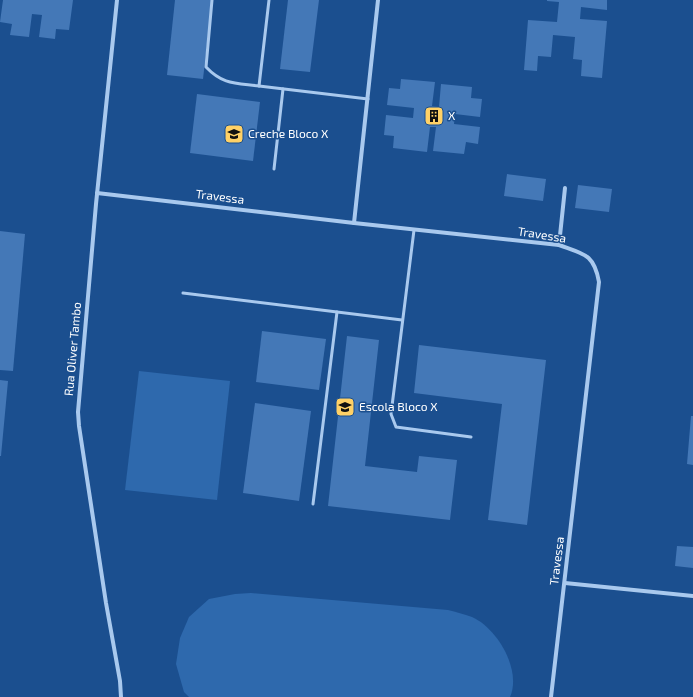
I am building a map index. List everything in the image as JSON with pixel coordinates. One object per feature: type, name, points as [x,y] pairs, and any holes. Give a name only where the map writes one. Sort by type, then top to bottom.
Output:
[{"type":"street","name":"Rua Oliver Tambo","points":[[117,0],[78,394],[78,419],[106,603],[120,681],[121,697]]},
{"type":"street","points":[[354,223],[378,0]]},
{"type":"street","points":[[559,245],[565,188]]},
{"type":"street","name":"Travessa","points":[[97,193],[414,230],[559,245],[577,251],[590,258],[596,269],[598,282],[551,697]]},
{"type":"street","points":[[565,583],[693,596]]},
{"type":"lane","points":[[212,0],[206,67],[214,76],[226,82],[368,99]]},
{"type":"lane","points":[[259,86],[269,0]]},
{"type":"lane","points":[[274,169],[282,89]]},
{"type":"lane","points":[[414,230],[390,414],[396,427],[471,437]]},
{"type":"lane","points":[[183,293],[402,320]]},
{"type":"lane","points":[[313,504],[337,312]]},
{"type":"shaded area","points":[[139,371],[230,381],[217,500],[125,490]]},
{"type":"shaded area","points":[[251,593],[448,610],[472,617],[481,622],[490,630],[505,651],[513,675],[513,686],[510,697],[189,697],[184,692],[176,664],[180,638],[189,617],[209,599],[235,594]]},
{"type":"building","points":[[3,0],[73,0],[69,30],[56,29],[55,39],[39,37],[42,15],[32,14],[29,37],[10,35],[12,24],[0,22]]},
{"type":"building","points":[[175,0],[212,0],[203,79],[167,75]]},
{"type":"building","points":[[288,0],[319,0],[310,72],[280,69]]},
{"type":"building","points":[[547,0],[607,0],[607,10],[581,7],[580,19],[607,21],[602,78],[581,76],[582,60],[573,59],[575,37],[553,35],[551,57],[538,56],[537,71],[524,70],[528,20],[557,22],[559,2]]},
{"type":"building","name":"X","points":[[401,79],[435,82],[432,106],[439,107],[441,84],[472,87],[471,98],[482,99],[480,117],[455,114],[454,124],[480,127],[478,144],[466,142],[464,154],[433,151],[436,127],[430,127],[427,152],[393,148],[394,136],[384,135],[386,115],[413,118],[414,108],[387,105],[389,88],[400,89]]},
{"type":"building","points":[[197,94],[260,102],[253,161],[190,153]]},
{"type":"building","points":[[507,174],[546,179],[543,201],[504,196]]},
{"type":"building","points":[[578,185],[612,189],[609,212],[575,208]]},
{"type":"building","points":[[0,231],[25,234],[13,371],[0,370]]},
{"type":"building","points":[[262,331],[326,339],[319,390],[256,382]]},
{"type":"building","points":[[347,336],[379,340],[365,466],[417,472],[419,456],[457,460],[450,520],[328,506]]},
{"type":"building","points":[[419,345],[546,360],[527,525],[488,520],[502,404],[414,393]]},
{"type":"building","points":[[0,380],[8,381],[1,456],[0,456]]},
{"type":"building","points":[[255,403],[311,411],[299,501],[243,493]]},
{"type":"building","points":[[691,416],[693,416],[693,465],[687,464]]},
{"type":"building","points":[[677,546],[693,547],[693,568],[675,566]]},
{"type":"place","name":"X","points":[[434,116]]},
{"type":"place","name":"Creche Bloco X","points":[[234,134]]},
{"type":"place","name":"Escola Bloco X","points":[[345,407]]}]
